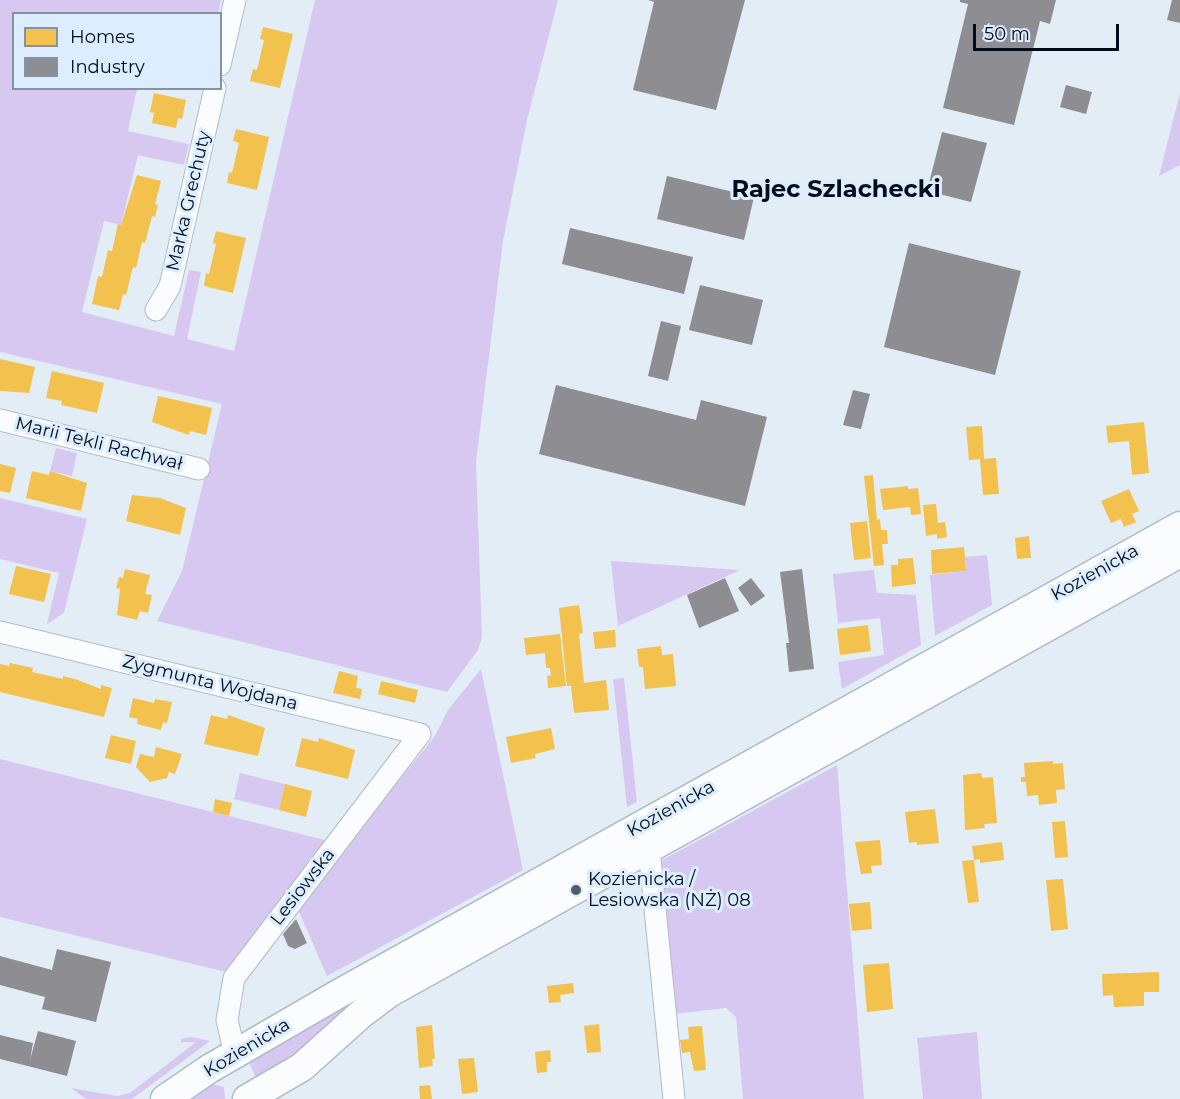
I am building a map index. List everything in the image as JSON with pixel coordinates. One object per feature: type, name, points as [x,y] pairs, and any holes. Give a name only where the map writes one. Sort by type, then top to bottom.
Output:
[{"type":"main road","name":"Kozienicka","points":[[165,1099],[281,1027],[1180,526]]},
{"type":"main road","name":"Kozienicka","points":[[247,1099],[302,1067],[361,1014],[389,993],[1180,553]]},
{"type":"main road","points":[[235,1054],[245,1077],[240,1099]]},
{"type":"main road","points":[[204,1073],[218,1073],[228,1077],[233,1084],[235,1099]]},
{"type":"street","points":[[222,57],[236,0]]},
{"type":"street","name":"Marka Grechuty","points":[[156,310],[170,286],[215,90]]},
{"type":"street","name":"Marii Tekli Rachwał","points":[[0,420],[199,469]]},
{"type":"street","name":"Zygmunta Wojdana","points":[[0,632],[420,734]]},
{"type":"street","name":"Lesiowska","points":[[235,1054],[227,1020],[231,988],[241,966],[420,734]]},
{"type":"street","points":[[649,849],[674,1099]]},
{"type":"street","points":[[229,1000],[232,1014],[244,1028],[264,1030],[281,1027]]},
{"type":"street","points":[[204,1073],[229,1000]]},
{"type":"shaded area","points":[[0,0],[221,0],[218,12],[12,12],[12,90],[137,90],[128,131],[189,144],[184,165],[138,155],[121,225],[104,221],[82,312],[174,336],[189,270],[201,272],[187,339],[234,351],[315,0],[558,0],[527,120],[503,241],[476,462],[482,637],[478,650],[447,692],[157,621],[182,571],[222,404],[0,352]]},
{"type":"shaded area","points":[[1180,93],[1180,165],[1159,176]]},
{"type":"shaded area","points":[[56,448],[77,453],[72,476],[50,471]]},
{"type":"shaded area","points":[[0,498],[87,519],[64,613],[47,624],[59,573],[0,559]]},
{"type":"shaded area","points":[[987,555],[992,605],[935,636],[930,575],[966,571],[965,557]]},
{"type":"shaded area","points":[[611,561],[740,570],[618,626]]},
{"type":"shaded area","points":[[874,570],[877,593],[916,595],[921,645],[842,689],[838,662],[884,655],[880,618],[838,623],[833,574]]},
{"type":"shaded area","points":[[481,669],[523,870],[327,976],[297,907],[435,736],[448,710]]},
{"type":"shaded area","points":[[624,678],[637,802],[627,807],[613,679]]},
{"type":"shaded area","points":[[0,759],[325,840],[226,972],[0,917]]},
{"type":"shaded area","points":[[837,765],[864,1099],[743,1099],[736,1017],[726,1008],[674,1014],[657,863]]},
{"type":"shaded area","points":[[240,773],[285,784],[279,810],[234,799]]},
{"type":"shaded area","points":[[358,997],[321,1037],[257,1081],[248,1059]]},
{"type":"shaded area","points":[[977,1032],[982,1099],[923,1099],[917,1038]]},
{"type":"shaded area","points":[[191,1037],[210,1041],[132,1099],[86,1099],[71,1088],[117,1096],[130,1093],[196,1042],[181,1042],[181,1039]]},
{"type":"shaded area","points":[[212,1084],[224,1087],[225,1099],[187,1099]]},
{"type":"building: Homes","points":[[263,27],[293,34],[280,88],[250,81],[253,69],[257,70],[264,40],[260,39]]},
{"type":"building: Homes","points":[[154,93],[186,100],[182,119],[178,118],[176,128],[152,123],[154,113],[150,112]]},
{"type":"building: Homes","points":[[236,129],[269,137],[257,190],[227,183],[229,172],[232,173],[239,143],[233,141]]},
{"type":"building: Homes","points":[[137,175],[161,181],[155,204],[158,205],[155,217],[152,216],[145,243],[142,242],[136,268],[133,267],[126,295],[123,294],[119,310],[92,304],[98,276],[102,277],[108,250],[112,251],[118,224],[121,225]]},
{"type":"building: Homes","points":[[216,231],[246,238],[233,293],[204,286],[216,244],[213,243]]},
{"type":"building: Homes","points":[[0,359],[35,367],[29,393],[0,391]]},
{"type":"building: Homes","points":[[52,371],[104,383],[97,413],[61,405],[62,401],[46,398]]},
{"type":"building: Homes","points":[[158,396],[212,408],[206,435],[190,431],[189,435],[152,422]]},
{"type":"building: Homes","points":[[1144,422],[1149,473],[1132,475],[1129,441],[1108,443],[1106,426]]},
{"type":"building: Homes","points":[[982,426],[984,459],[996,458],[999,494],[983,495],[980,459],[969,460],[966,427]]},
{"type":"building: Homes","points":[[0,464],[16,468],[10,493],[0,491]]},
{"type":"building: Homes","points":[[32,471],[49,475],[50,471],[87,483],[81,511],[26,498]]},
{"type":"building: Homes","points":[[873,475],[877,520],[880,519],[881,530],[887,530],[888,544],[882,544],[884,565],[874,566],[864,476]]},
{"type":"building: Homes","points":[[908,486],[908,489],[918,488],[921,514],[911,515],[910,507],[883,510],[880,489]]},
{"type":"building: Homes","points":[[1129,489],[1139,511],[1132,514],[1136,522],[1124,527],[1121,519],[1111,523],[1101,501]]},
{"type":"building: Homes","points":[[132,495],[160,498],[186,508],[180,535],[126,521]]},
{"type":"building: Homes","points":[[936,504],[938,523],[945,522],[947,537],[937,539],[937,534],[926,536],[923,505]]},
{"type":"building: Homes","points":[[867,521],[871,558],[854,560],[850,523]]},
{"type":"building: Homes","points":[[1029,536],[1031,558],[1017,559],[1015,538]]},
{"type":"building: Homes","points":[[964,547],[966,571],[932,574],[931,550]]},
{"type":"building: Homes","points":[[913,558],[916,584],[892,587],[891,565],[898,565],[898,559]]},
{"type":"building: Homes","points":[[16,566],[51,574],[44,602],[9,594]]},
{"type":"building: Homes","points":[[125,569],[150,575],[145,594],[152,595],[148,613],[140,611],[137,620],[117,615],[120,589],[116,588],[119,577],[123,578]]},
{"type":"building: Homes","points":[[579,605],[583,633],[579,634],[584,683],[606,680],[609,710],[574,713],[571,686],[567,686],[559,608]]},
{"type":"building: Homes","points":[[868,625],[871,651],[840,655],[837,629]]},
{"type":"building: Homes","points":[[615,630],[616,647],[595,649],[593,632]]},
{"type":"building: Homes","points":[[560,634],[566,686],[548,688],[547,676],[551,675],[550,668],[546,668],[545,653],[526,655],[524,638]]},
{"type":"building: Homes","points":[[661,646],[662,655],[673,654],[676,686],[645,689],[643,667],[639,667],[637,649]]},
{"type":"building: Homes","points":[[10,663],[33,668],[32,672],[63,679],[63,676],[101,689],[101,685],[112,688],[104,717],[0,692],[0,664],[9,666]]},
{"type":"building: Homes","points":[[339,671],[358,676],[356,688],[362,689],[360,699],[333,693]]},
{"type":"building: Homes","points":[[381,681],[418,690],[415,703],[378,694]]},
{"type":"building: Homes","points":[[133,698],[154,703],[155,699],[172,702],[167,723],[163,722],[161,730],[137,724],[138,719],[129,717]]},
{"type":"building: Homes","points":[[211,715],[227,719],[228,715],[265,728],[258,756],[204,744]]},
{"type":"building: Homes","points":[[551,728],[555,749],[535,754],[536,758],[511,763],[506,737]]},
{"type":"building: Homes","points":[[111,735],[136,741],[131,764],[105,758]]},
{"type":"building: Homes","points":[[302,738],[318,742],[319,738],[355,750],[348,779],[295,766]]},
{"type":"building: Homes","points":[[156,747],[182,754],[175,774],[169,772],[167,778],[150,782],[136,767],[140,754],[154,757]]},
{"type":"building: Homes","points":[[1053,761],[1053,764],[1063,763],[1065,789],[1056,790],[1057,803],[1039,805],[1038,795],[1027,796],[1026,782],[1021,782],[1021,777],[1025,777],[1024,763]]},
{"type":"building: Homes","points":[[981,773],[982,778],[993,777],[997,823],[984,824],[985,828],[965,830],[963,775]]},
{"type":"building: Homes","points":[[285,784],[312,791],[306,817],[279,810]]},
{"type":"building: Homes","points":[[215,799],[232,803],[229,816],[213,812]]},
{"type":"building: Homes","points":[[935,809],[939,843],[917,845],[917,842],[909,843],[905,812]]},
{"type":"building: Homes","points":[[1065,821],[1068,857],[1055,858],[1052,822]]},
{"type":"building: Homes","points":[[880,840],[882,865],[871,866],[872,873],[861,874],[855,842]]},
{"type":"building: Homes","points":[[1002,842],[1004,860],[980,863],[980,859],[974,860],[972,846]]},
{"type":"building: Homes","points":[[974,860],[979,902],[968,903],[962,861]]},
{"type":"building: Homes","points":[[1063,879],[1068,929],[1051,931],[1046,880]]},
{"type":"building: Homes","points":[[870,902],[872,929],[852,931],[849,904]]},
{"type":"building: Homes","points":[[889,963],[893,1009],[867,1012],[863,965]]},
{"type":"building: Homes","points":[[1159,972],[1159,992],[1144,992],[1144,1006],[1114,1007],[1113,995],[1103,996],[1102,974]]},
{"type":"building: Homes","points":[[573,983],[574,993],[560,995],[561,1002],[549,1003],[547,986]]},
{"type":"building: Homes","points":[[599,1024],[601,1052],[587,1053],[584,1026]]},
{"type":"building: Homes","points":[[432,1025],[435,1059],[432,1059],[433,1066],[419,1068],[416,1027]]},
{"type":"building: Homes","points":[[702,1026],[706,1070],[694,1071],[690,1052],[682,1053],[680,1040],[689,1039],[688,1027]]},
{"type":"building: Homes","points":[[550,1050],[551,1062],[547,1062],[547,1072],[537,1073],[535,1052]]},
{"type":"building: Homes","points":[[474,1058],[478,1092],[462,1094],[458,1059]]},
{"type":"building: Homes","points":[[430,1085],[432,1099],[420,1099],[419,1086]]},
{"type":"building: Industry","points":[[648,0],[745,0],[716,110],[633,90],[654,2]]},
{"type":"building: Industry","points":[[960,0],[1056,0],[1050,24],[1040,21],[1014,125],[943,108],[968,4]]},
{"type":"building: Industry","points":[[1172,0],[1180,0],[1180,23],[1167,20]]},
{"type":"building: Industry","points":[[1066,85],[1092,92],[1086,114],[1060,107]]},
{"type":"building: Industry","points":[[942,132],[987,143],[971,202],[927,191]]},
{"type":"building: Industry","points":[[667,176],[754,197],[744,240],[657,219]]},
{"type":"building: Industry","points":[[570,228],[693,257],[684,294],[562,264]]},
{"type":"building: Industry","points":[[909,243],[1021,271],[995,375],[884,347]]},
{"type":"building: Industry","points":[[700,285],[763,300],[752,345],[689,330]]},
{"type":"building: Industry","points":[[661,321],[681,326],[668,381],[648,376]]},
{"type":"building: Industry","points":[[556,385],[696,420],[701,400],[767,417],[745,506],[539,454]]},
{"type":"building: Industry","points":[[853,390],[870,394],[861,429],[843,425]]},
{"type":"building: Industry","points":[[802,569],[814,669],[789,672],[786,643],[789,643],[780,572]]},
{"type":"building: Industry","points":[[725,578],[739,611],[699,628],[687,595]]},
{"type":"building: Industry","points":[[751,578],[765,596],[751,606],[738,588]]},
{"type":"building: Industry","points":[[296,919],[307,943],[295,949],[288,946],[283,934]]},
{"type":"building: Industry","points":[[57,949],[111,962],[96,1022],[42,1009],[45,997],[0,985],[0,956],[52,970]]},
{"type":"building: Industry","points":[[38,1031],[76,1041],[67,1076],[0,1059],[0,1035],[33,1043],[30,1060]]},
{"type":"place","name":"Kozienicka / Lesiowska (NŻ) 08","points":[[576,890]]},
{"type":"district","name":"Rajec Szlachecki","points":[[836,190]]}]
